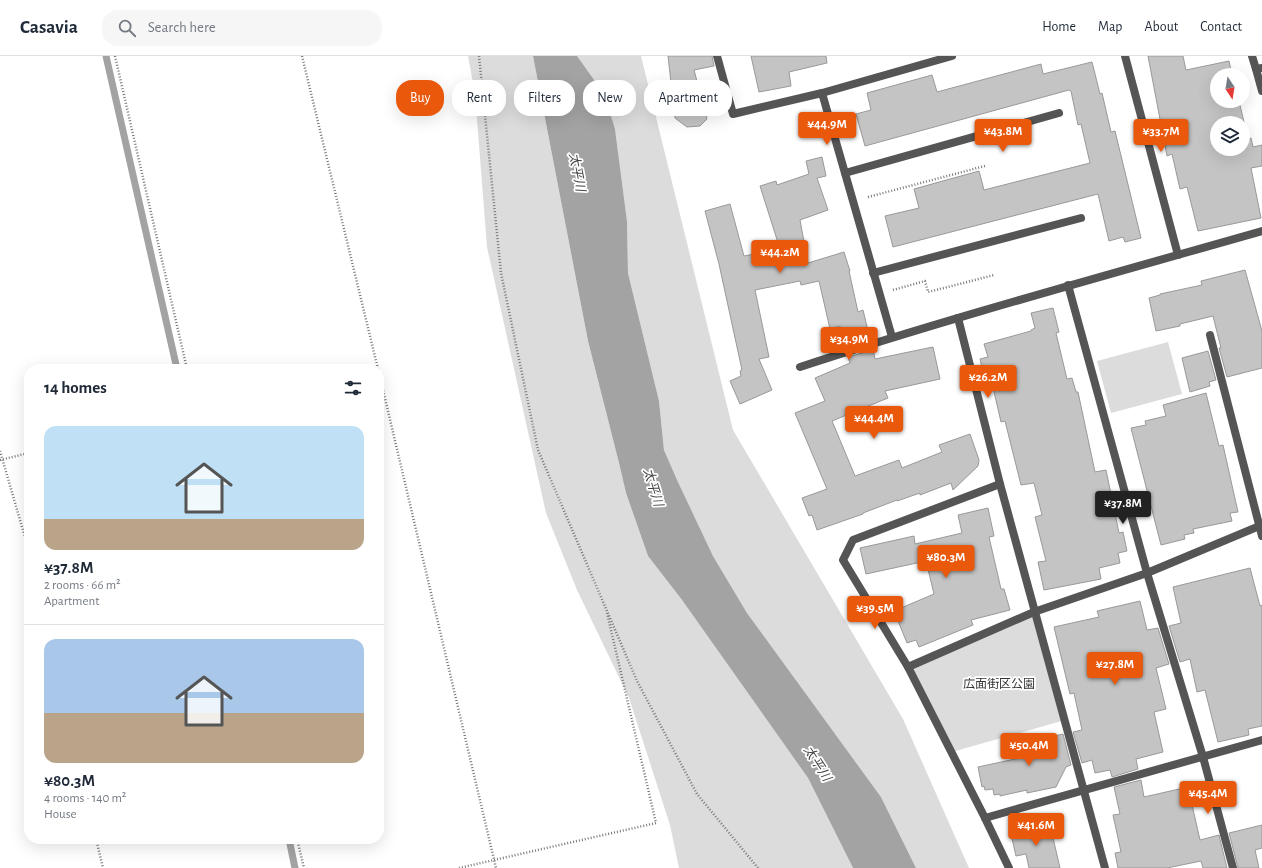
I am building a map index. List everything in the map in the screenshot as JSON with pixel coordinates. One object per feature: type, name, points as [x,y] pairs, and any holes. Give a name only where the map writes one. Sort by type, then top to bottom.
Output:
[{"type":"street","points":[[717,56],[733,114],[822,93],[952,56]]},
{"type":"street","points":[[1125,56],[1178,255]]},
{"type":"street","points":[[1252,56],[1259,68],[1262,91]]},
{"type":"street","points":[[822,93],[892,337]]},
{"type":"street","points":[[845,172],[1059,113]]},
{"type":"street","points":[[873,273],[1081,218]]},
{"type":"street","points":[[800,366],[1068,285],[1262,231]]},
{"type":"street","points":[[1068,285],[1147,573],[1203,757],[1233,868]]},
{"type":"street","points":[[958,318],[1034,612],[1105,868]]},
{"type":"street","points":[[1210,335],[1261,525],[1262,536]]},
{"type":"street","points":[[1000,484],[852,540],[843,560],[908,667],[1009,868]]},
{"type":"street","points":[[908,667],[1034,612],[1147,573],[1261,525]]},
{"type":"street","points":[[985,818],[1262,740]]},
{"type":"path","points":[[115,56],[186,364]]},
{"type":"path","points":[[302,56],[377,364]]},
{"type":"path","points":[[479,56],[501,273],[538,450],[637,681],[697,794],[758,868]]},
{"type":"path","points":[[853,202],[985,166]]},
{"type":"path","points":[[879,294],[925,281],[928,292],[994,275]]},
{"type":"path","points":[[384,394],[496,868]]},
{"type":"path","points":[[0,451],[1,460],[24,535]]},
{"type":"path","points":[[1,460],[24,454]]},
{"type":"path","points":[[459,868],[656,823],[605,605]]},
{"type":"path","points":[[97,844],[103,868]]},
{"type":"path","points":[[298,844],[304,868]]},
{"type":"green space","points":[[468,56],[533,56],[538,80],[514,80],[514,116],[545,116],[588,341],[626,493],[648,556],[682,600],[808,778],[853,868],[679,868],[670,825],[629,698],[577,590],[546,513],[487,247],[477,116],[506,116],[506,80],[472,80]]},
{"type":"green space","points":[[577,56],[641,56],[647,80],[644,80],[644,116],[656,116],[733,430],[903,719],[969,868],[916,868],[881,797],[747,613],[713,556],[664,450],[659,401],[628,273],[627,221],[615,129],[608,116],[636,116],[636,80],[589,80]]},
{"type":"green space","points":[[1168,342],[1182,394],[1111,413],[1097,361]]},
{"type":"green space","name":"広面街区公園","points":[[1034,612],[1065,720],[952,752],[908,667]]},
{"type":"water","name":"太平川","points":[[533,56],[577,56],[594,80],[583,80],[583,116],[611,116],[615,129],[627,221],[628,273],[659,401],[664,450],[713,556],[747,613],[881,797],[916,868],[853,868],[808,778],[682,600],[648,556],[626,493],[588,341],[545,116],[575,116],[575,80],[538,80]]},
{"type":"building","points":[[668,56],[712,56],[714,66],[694,70],[697,80],[671,80]]},
{"type":"building","points":[[751,56],[826,56],[827,63],[789,72],[791,86],[759,92]]},
{"type":"building","points":[[1148,56],[1183,56],[1186,70],[1229,61],[1230,68],[1210,68],[1210,108],[1241,108],[1243,116],[1210,116],[1210,156],[1250,156],[1251,138],[1253,147],[1262,145],[1262,166],[1251,168],[1261,218],[1198,231],[1187,187],[1180,189],[1172,154],[1167,156]]},
{"type":"building","points":[[1092,62],[1100,94],[1102,93],[1111,132],[1115,131],[1141,238],[1125,242],[1123,237],[1109,241],[1098,194],[893,247],[885,216],[919,208],[914,189],[979,171],[984,190],[1090,163],[1081,124],[1078,125],[1071,91],[1069,90],[865,146],[856,114],[871,110],[867,93],[932,75],[937,92],[1041,64],[1043,74]]},
{"type":"building","points":[[675,116],[706,116],[707,119],[700,126],[687,127],[675,118]]},
{"type":"building","points":[[822,157],[826,176],[817,178],[828,210],[800,220],[808,263],[844,252],[850,271],[858,312],[863,310],[870,339],[846,347],[840,326],[830,329],[819,281],[801,285],[800,281],[755,290],[769,357],[759,359],[772,390],[740,404],[730,381],[741,376],[740,371],[742,370],[719,264],[705,211],[730,204],[744,256],[780,249],[760,186],[776,181],[777,185],[809,174],[806,161]]},
{"type":"building","points":[[1245,270],[1262,331],[1262,368],[1227,377],[1219,348],[1221,348],[1213,316],[1180,324],[1180,326],[1156,331],[1149,298],[1160,294],[1202,285],[1201,281]]},
{"type":"building","points":[[1053,308],[1059,332],[1056,333],[1067,379],[1072,378],[1076,392],[1078,392],[1095,472],[1106,470],[1119,533],[1123,532],[1127,551],[1118,553],[1120,563],[1099,568],[1101,579],[1044,590],[1038,562],[1046,561],[1035,517],[1042,515],[1034,483],[1021,485],[1005,421],[1001,422],[991,379],[985,380],[980,359],[988,357],[984,344],[1031,331],[1035,328],[1031,313]]},
{"type":"building","points":[[933,347],[940,379],[885,391],[888,398],[832,421],[855,476],[899,460],[902,468],[942,452],[939,445],[970,434],[979,460],[978,466],[953,490],[951,483],[920,495],[920,493],[897,500],[817,530],[812,515],[809,516],[802,498],[827,489],[795,413],[825,401],[815,378],[850,363],[848,357],[873,350],[875,359]]},
{"type":"building","points":[[1208,351],[1216,380],[1209,382],[1210,386],[1190,392],[1182,358]]},
{"type":"building","points":[[1206,393],[1219,446],[1223,445],[1238,512],[1230,513],[1232,521],[1193,529],[1194,533],[1184,535],[1185,539],[1161,545],[1131,428],[1146,425],[1145,421],[1166,416],[1163,405]]},
{"type":"building","points":[[988,508],[994,536],[989,537],[1001,589],[1004,589],[1010,610],[971,620],[973,625],[919,647],[916,640],[907,643],[894,611],[934,594],[926,561],[866,574],[860,548],[914,536],[915,544],[962,533],[958,515]]},
{"type":"building","points":[[1250,568],[1260,606],[1262,605],[1262,726],[1248,729],[1249,735],[1218,742],[1205,690],[1197,692],[1190,659],[1180,662],[1169,626],[1181,623],[1173,587]]},
{"type":"building","points":[[1140,601],[1147,630],[1158,628],[1169,664],[1156,668],[1166,709],[1154,712],[1163,752],[1136,759],[1138,769],[1112,777],[1110,770],[1095,773],[1092,760],[1082,763],[1073,732],[1082,730],[1074,693],[1070,694],[1054,627],[1099,617],[1097,611]]},
{"type":"building","points":[[1037,734],[1038,740],[1063,734],[1071,765],[1066,767],[1056,787],[1027,793],[1027,790],[1000,796],[1000,794],[994,795],[993,789],[985,790],[984,786],[982,787],[978,767],[1020,758],[1016,739]]},
{"type":"building","points":[[1141,780],[1144,797],[1188,787],[1200,840],[1219,835],[1227,868],[1203,868],[1201,861],[1167,868],[1118,868],[1115,853],[1121,852],[1113,815],[1120,814],[1114,787]]},
{"type":"building","points":[[1036,824],[1038,832],[1051,829],[1060,868],[1029,868],[1026,854],[1016,856],[1010,830]]},
{"type":"building","points":[[1262,825],[1262,848],[1255,850],[1259,868],[1238,868],[1229,833]]},
{"type":"waterway","points":[[106,56],[176,364]]},
{"type":"waterway","points":[[290,844],[295,868]]}]
